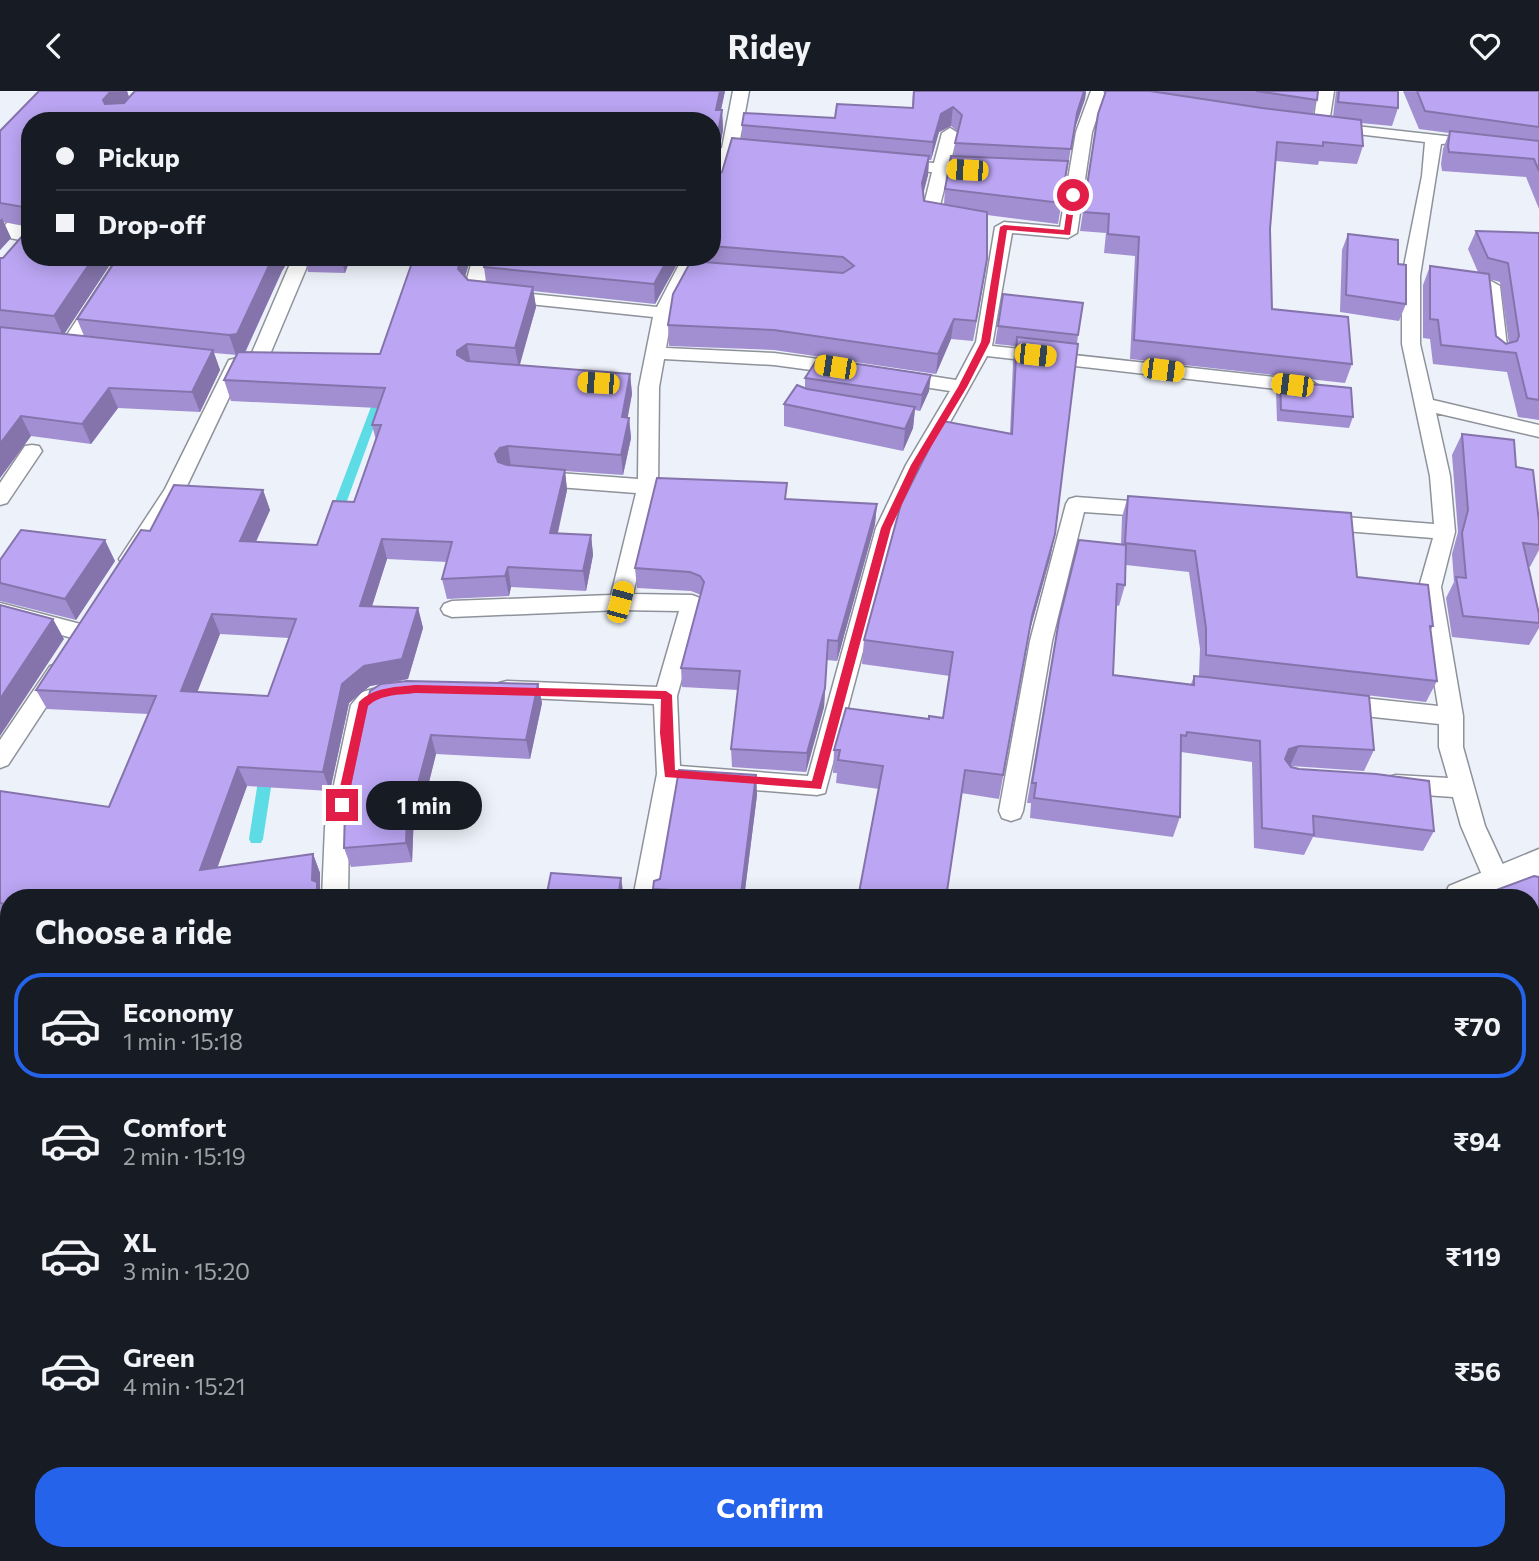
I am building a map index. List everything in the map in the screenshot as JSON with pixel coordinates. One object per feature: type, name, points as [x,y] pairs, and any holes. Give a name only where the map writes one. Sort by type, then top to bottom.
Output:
[{"type":"street","points":[[1483,889],[1539,865]]},
{"type":"lane","points":[[727,152],[741,91]]},
{"type":"lane","points":[[1326,91],[1315,125],[1460,142]]},
{"type":"lane","points":[[669,774],[817,786],[886,528],[932,422],[962,387],[985,342],[997,227],[1068,233],[1068,175],[1096,94]]},
{"type":"lane","points":[[950,133],[930,213],[934,219],[966,223]]},
{"type":"lane","points":[[1434,138],[1424,278],[1411,344],[1440,476],[1445,532],[1430,587],[1451,716],[1451,747],[1473,826],[1498,882]]},
{"type":"lane","points":[[874,163],[994,171]]},
{"type":"lane","points":[[0,229],[21,238]]},
{"type":"lane","points":[[97,348],[63,344],[120,266]]},
{"type":"lane","points":[[229,364],[259,359],[298,266]]},
{"type":"lane","points":[[480,266],[474,291],[479,294],[663,313]]},
{"type":"lane","points":[[620,602],[648,487],[642,387],[657,353],[663,313],[692,267]]},
{"type":"lane","points":[[1424,278],[1491,286],[1499,355]]},
{"type":"lane","points":[[981,350],[1331,389]]},
{"type":"lane","points":[[657,353],[774,359],[962,387]]},
{"type":"lane","points":[[229,364],[275,365]]},
{"type":"lane","points":[[120,574],[174,491],[229,364]]},
{"type":"lane","points":[[1425,404],[1539,431]]},
{"type":"lane","points":[[0,498],[32,451]]},
{"type":"lane","points":[[511,476],[648,487]]},
{"type":"lane","points":[[1011,811],[1041,641],[1076,504],[1172,511]]},
{"type":"lane","points":[[1295,520],[1445,532]]},
{"type":"lane","points":[[452,609],[620,602],[692,603],[666,695],[669,774],[648,889]]},
{"type":"lane","points":[[0,611],[89,623],[0,759]]},
{"type":"lane","points":[[335,889],[337,827],[363,705],[370,698],[386,692],[416,689]]},
{"type":"lane","points":[[484,689],[666,695]]},
{"type":"lane","points":[[1320,702],[1451,716]]},
{"type":"lane","points":[[1370,782],[1462,787]]},
{"type":"building","points":[[39,91],[111,91],[103,100],[105,104],[124,103],[135,91],[720,91],[716,110],[722,110],[721,116],[721,112],[21,112],[21,206],[0,203],[0,131]]},
{"type":"building","points":[[914,91],[1084,91],[1071,149],[955,143],[962,115],[953,107],[941,114],[933,142],[742,125],[744,113],[835,118],[837,104],[913,108]]},
{"type":"building","points":[[1106,91],[1150,91],[1361,120],[1363,146],[1323,142],[1323,146],[1277,142],[1270,229],[1272,309],[1348,317],[1352,364],[1134,340],[1139,237],[1108,234],[1109,214],[1083,212],[1098,114]]},
{"type":"building","points":[[1256,91],[1318,91],[1317,100]]},
{"type":"building","points":[[1339,91],[1398,91],[1398,108],[1338,102]]},
{"type":"building","points":[[1417,91],[1539,91],[1539,127],[1425,111]]},
{"type":"building","points":[[1450,131],[1539,141],[1539,171],[1534,159],[1449,152]]},
{"type":"building","points":[[732,138],[929,156],[922,183],[924,201],[987,212],[987,259],[976,321],[954,319],[938,354],[774,330],[668,325],[673,294],[688,266],[721,266],[721,263],[843,273],[854,266],[843,257],[721,247],[722,172]]},
{"type":"building","points":[[951,156],[1068,161],[1061,203],[945,189]]},
{"type":"building","points":[[1476,231],[1539,233],[1539,400],[1527,398],[1516,353],[1441,345],[1438,320],[1430,319],[1430,266],[1489,274],[1496,336],[1506,344],[1517,341],[1519,336],[1508,263],[1488,258]]},
{"type":"building","points":[[1348,234],[1398,240],[1398,264],[1406,265],[1406,304],[1346,295]]},
{"type":"building","points":[[21,237],[21,266],[88,266],[54,316],[0,310],[0,258]]},
{"type":"building","points":[[112,266],[269,266],[237,334],[77,319]]},
{"type":"building","points":[[411,266],[459,266],[458,269],[468,280],[533,287],[515,348],[467,344],[457,351],[457,355],[467,361],[630,374],[622,417],[629,418],[621,455],[508,446],[500,448],[495,454],[498,462],[507,465],[565,470],[550,533],[591,535],[583,571],[508,567],[505,576],[442,579],[452,542],[382,539],[360,606],[418,608],[402,659],[364,666],[342,684],[323,772],[238,767],[200,870],[313,854],[312,880],[317,882],[317,889],[0,889],[0,791],[109,807],[156,696],[36,690],[141,530],[150,531],[174,485],[263,490],[240,541],[317,545],[333,501],[354,502],[381,425],[372,425],[385,388],[224,380],[238,352],[380,354]],"holes":[[[212,614],[296,619],[268,696],[181,691]]]},
{"type":"building","points":[[484,266],[664,266],[654,284]]},
{"type":"building","points":[[1003,294],[1083,303],[1078,335],[998,326]]},
{"type":"building","points":[[0,327],[213,350],[192,392],[109,388],[82,424],[21,416],[0,444]]},
{"type":"building","points":[[1017,337],[1078,344],[1055,534],[1032,616],[1003,775],[965,770],[947,889],[860,889],[883,766],[838,760],[840,750],[834,750],[846,708],[929,719],[929,716],[943,718],[953,652],[864,640],[901,504],[943,421],[1012,434]]},
{"type":"building","points":[[818,358],[931,375],[922,395],[805,378]]},
{"type":"building","points":[[1280,381],[1351,388],[1353,417],[1281,410]]},
{"type":"building","points":[[797,385],[915,407],[905,429],[784,404]]},
{"type":"building","points":[[1462,434],[1514,440],[1516,467],[1533,470],[1539,545],[1523,543],[1539,623],[1463,616],[1456,577],[1466,578],[1462,533],[1468,510]]},
{"type":"building","points":[[657,478],[787,483],[785,499],[877,504],[838,641],[828,640],[825,688],[807,753],[731,749],[740,671],[681,668],[704,582],[700,576],[690,572],[635,568]]},
{"type":"building","points":[[1128,496],[1351,513],[1357,577],[1428,585],[1437,681],[1206,655],[1206,628],[1195,551],[1125,543]]},
{"type":"building","points":[[21,530],[105,540],[65,599],[0,583],[0,560]]},
{"type":"building","points":[[1079,540],[1126,545],[1125,585],[1117,584],[1113,675],[1194,685],[1194,676],[1369,696],[1374,750],[1299,746],[1289,749],[1285,759],[1291,767],[1299,769],[1429,781],[1434,831],[1313,816],[1314,835],[1262,828],[1260,741],[1187,732],[1186,736],[1181,735],[1180,817],[1034,798],[1036,783],[1032,783],[1059,620]]},
{"type":"building","points":[[0,605],[53,619],[0,699]]},
{"type":"building","points":[[407,681],[538,684],[526,740],[431,735],[415,795],[408,795],[406,843],[344,848],[345,809],[370,691],[381,684]]},
{"type":"building","points":[[679,770],[756,775],[742,889],[653,889],[654,881],[660,879]]},
{"type":"building","points":[[551,873],[621,878],[619,889],[548,889]]},
{"type":"building","points":[[1534,876],[1539,877],[1539,889],[1499,889]]},
{"type":"waterway","points":[[334,520],[382,391]]},
{"type":"waterway","points":[[256,839],[267,768]]},
{"type":"route","points":[[342,805],[363,705],[370,698],[386,692],[416,689],[512,689],[666,695],[669,774],[817,786],[886,528],[916,465],[985,342],[1004,227],[1068,233],[1073,195]]}]
